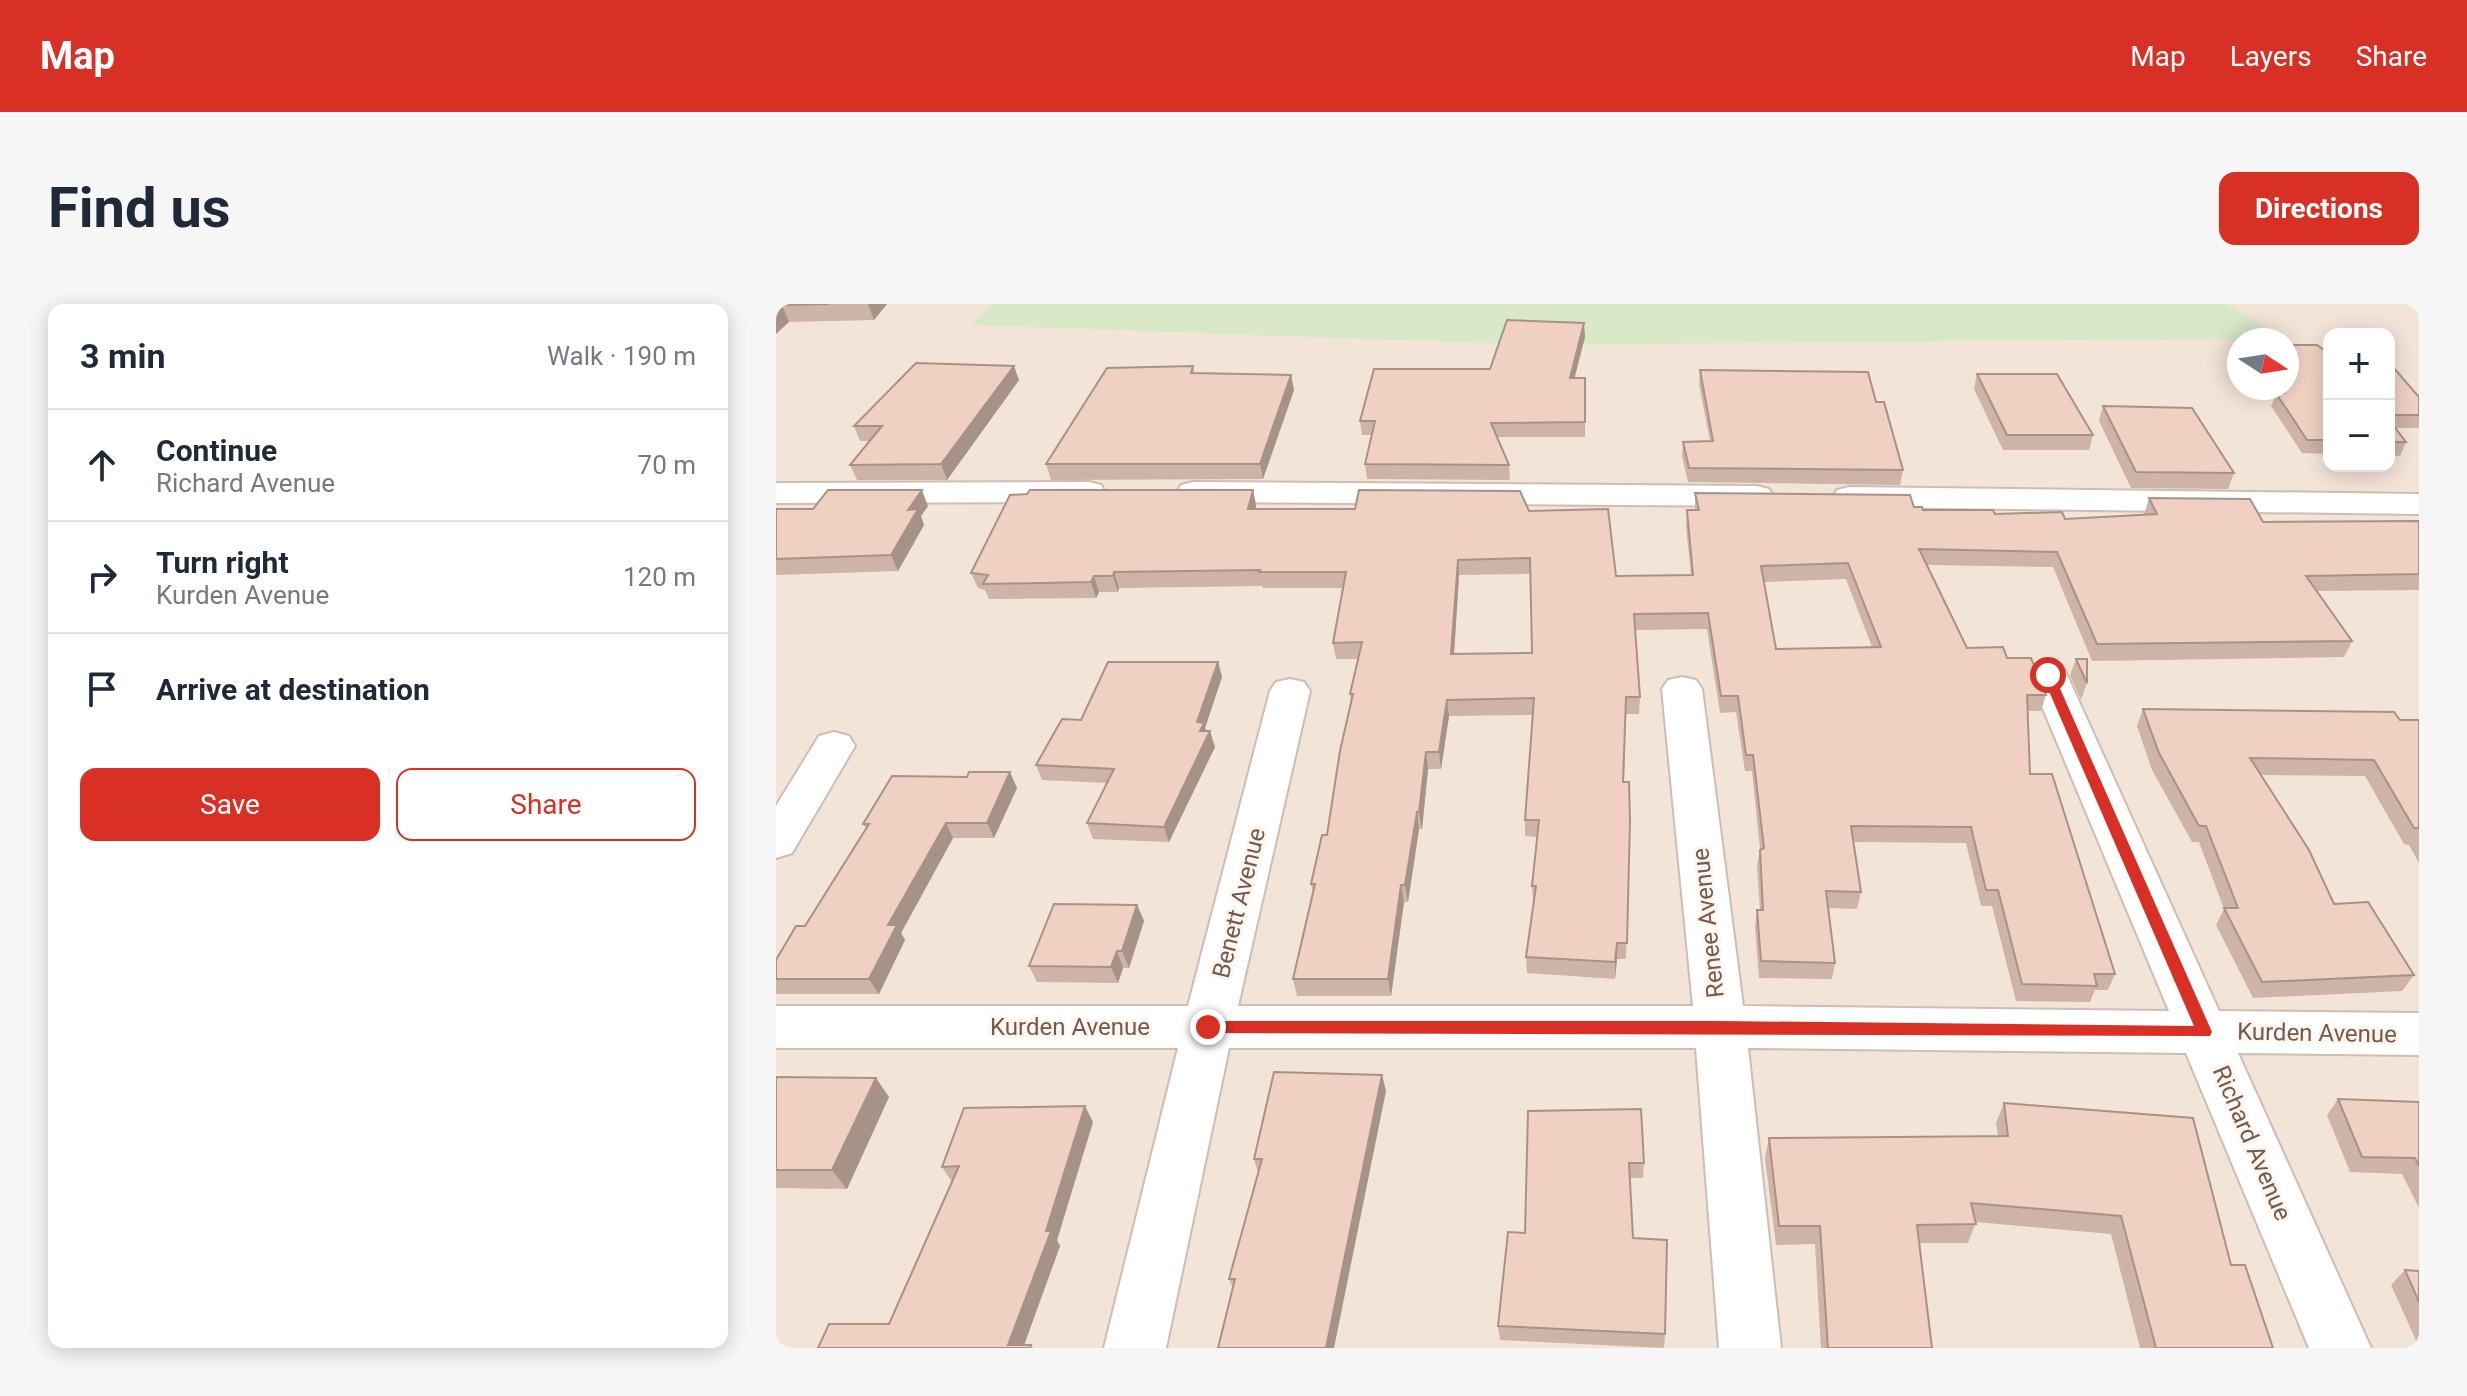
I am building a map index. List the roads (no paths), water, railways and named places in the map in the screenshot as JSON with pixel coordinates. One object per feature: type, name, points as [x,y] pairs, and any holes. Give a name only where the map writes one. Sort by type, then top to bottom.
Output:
[{"type":"street","points":[[776,493],[1139,492],[2419,504]]},
{"type":"street","name":"Richard Avenue","points":[[2048,675],[2340,1348]]},
{"type":"street","name":"Renee Avenue","points":[[1682,689],[1720,1027],[1750,1348]]},
{"type":"street","name":"Benett Avenue","points":[[1135,1348],[1208,1027],[1290,691]]},
{"type":"street","points":[[776,842],[834,746]]},
{"type":"street","name":"Kurden Avenue","points":[[776,1027],[1720,1027],[2419,1034]]}]
